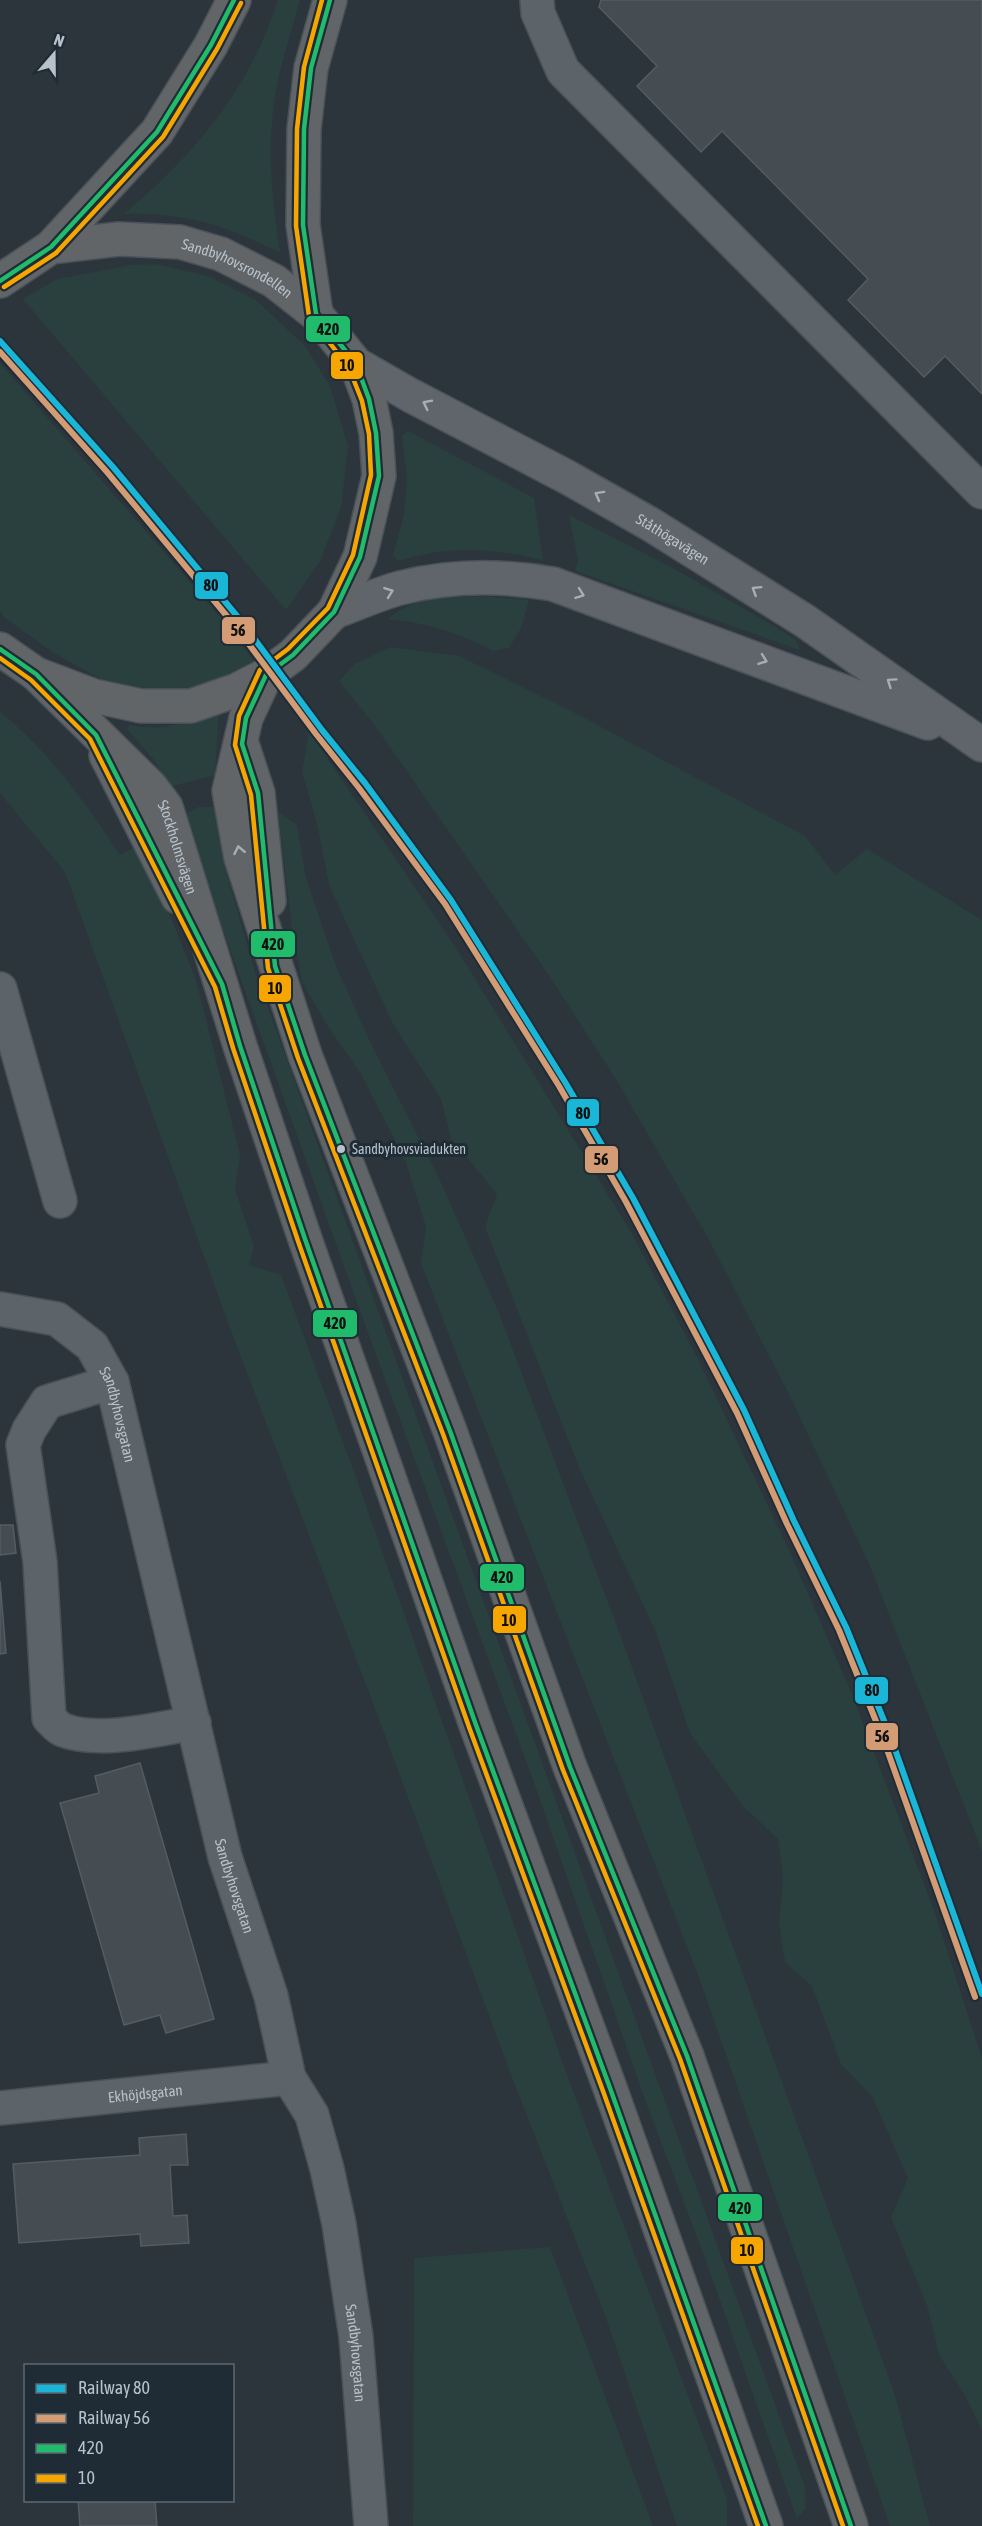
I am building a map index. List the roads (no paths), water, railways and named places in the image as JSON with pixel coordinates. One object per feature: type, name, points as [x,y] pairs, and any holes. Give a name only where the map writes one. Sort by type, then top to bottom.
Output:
[{"type":"highway","points":[[51,247],[158,132],[212,45],[234,0]]},
{"type":"highway","points":[[316,314],[303,225],[304,129],[311,68],[330,0]]},
{"type":"highway","name":"Sandbyhovsrondellen","points":[[0,281],[51,247],[119,239],[180,242],[221,254],[274,281],[316,314],[356,364],[369,399],[376,433],[379,476],[360,557],[334,612],[293,656],[266,675],[237,690],[191,706],[141,706],[94,696],[36,674],[0,650]]},
{"type":"highway","name":"Stockholmsvägen","points":[[36,674],[96,735],[222,984],[240,1046],[305,1239],[476,1725],[610,2088],[766,2526]]},
{"type":"highway","points":[[266,675],[246,718],[242,744],[229,791],[241,858],[275,966],[305,1055],[450,1431],[570,1767],[687,2056],[851,2526]]},
{"type":"main road","name":"Ståthögavägen","points":[[356,364],[650,524],[805,621],[977,743]]},
{"type":"main road","name":"Ståthögavägen","points":[[334,612],[399,589],[475,576],[516,578],[553,584],[777,665],[977,743]]},
{"type":"street","points":[[537,0],[538,13],[563,71],[982,492]]},
{"type":"street","points":[[0,989],[60,1200]]},
{"type":"street","name":"Sandbyhovsgatan","points":[[0,1309],[57,1319],[92,1346],[112,1382],[225,1857],[271,1996],[289,2078],[312,2115],[339,2224],[356,2337],[371,2526]]},
{"type":"street","points":[[112,1382],[47,1401],[29,1430],[23,1445],[40,1562],[49,1718],[61,1730],[91,1737],[194,1723]]},
{"type":"street","name":"Ekhöjdsgatan","points":[[0,2108],[289,2078]]},
{"type":"rail line","name":"80","points":[[0,341],[113,467],[242,622],[322,730],[365,783],[451,900],[565,1082],[633,1198],[744,1410],[794,1521],[846,1627],[891,1738],[982,1994]]},
{"type":"rail line","name":"56","points":[[0,352],[107,472],[236,627],[359,788],[445,904],[559,1086],[626,1202],[737,1413],[787,1524],[839,1630],[884,1741],[975,1997]]},
{"type":"place","name":"Sandbyhovsviadukten","points":[[341,1149]]}]
